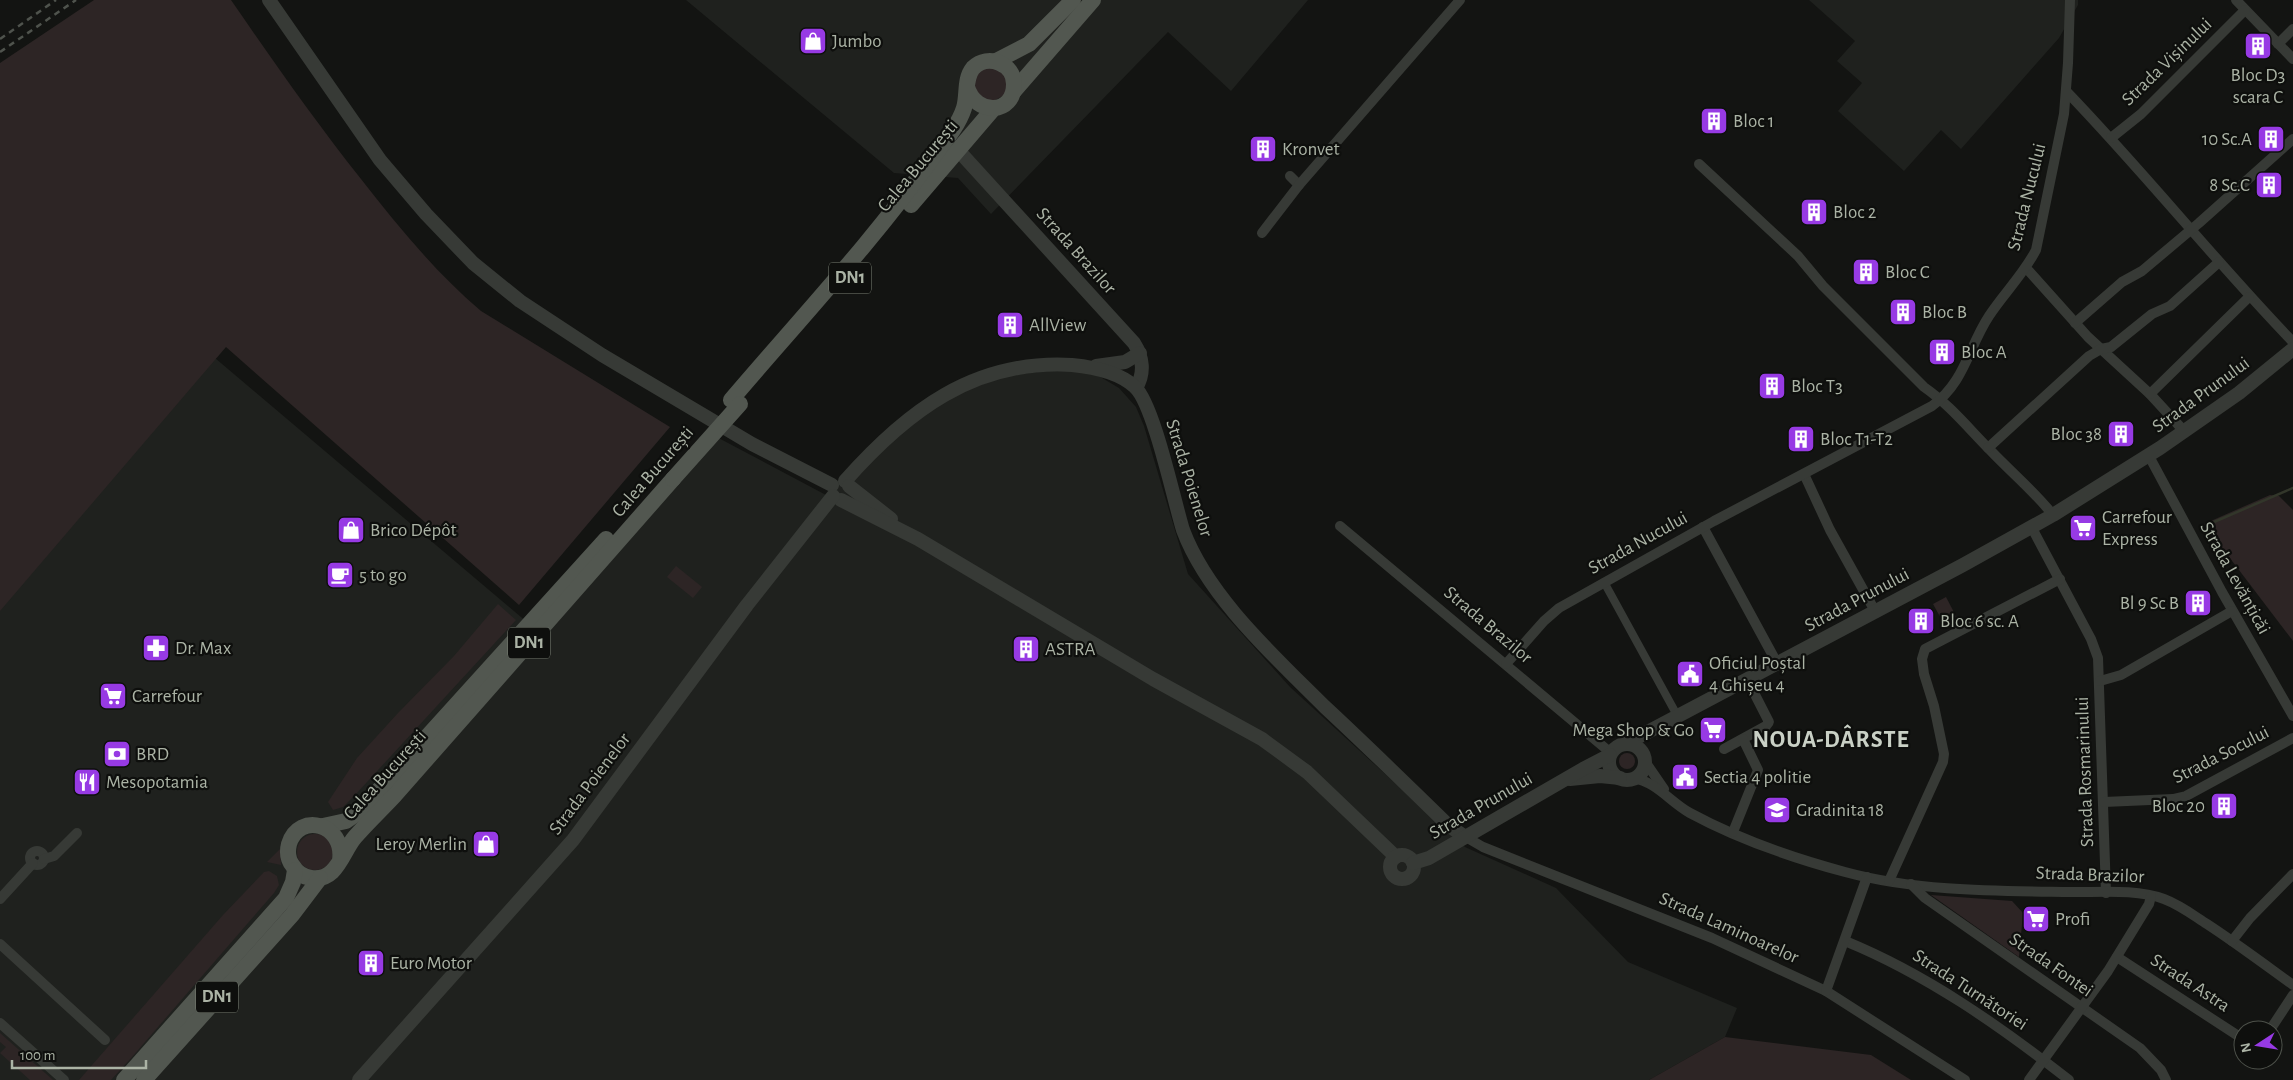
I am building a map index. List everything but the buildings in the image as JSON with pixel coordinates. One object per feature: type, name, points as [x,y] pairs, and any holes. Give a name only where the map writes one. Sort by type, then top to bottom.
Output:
[{"type":"main road","name":"Calea București","points":[[736,402],[909,192],[956,124],[964,108],[967,80],[973,68],[984,62],[996,61],[1029,44],[1073,0]]},
{"type":"main road","name":"Calea București","points":[[295,870],[288,850],[292,837],[305,827],[323,826],[346,821],[359,812],[736,402],[994,108],[1006,102],[1093,0]]},
{"type":"main road","points":[[996,61],[1009,69],[1014,83],[1014,91]]},
{"type":"main road","points":[[967,87],[974,101],[979,106],[994,108]]},
{"type":"main road","name":"Calea București","points":[[144,1080],[292,914],[320,878],[333,872],[354,838],[400,789],[669,476]]},
{"type":"main road","name":"Calea București","points":[[323,826],[336,836],[342,852],[340,860]]},
{"type":"main road","points":[[295,870],[306,878],[320,878]]},
{"type":"main road","name":"DN1","points":[[124,1080],[286,898],[293,882],[295,870]]},
{"type":"street","points":[[269,0],[380,160],[426,214],[473,262],[520,301],[602,356],[752,444],[840,490],[918,539],[1154,679],[1262,739],[1307,772],[1396,856],[1406,856],[1413,863]]},
{"type":"street","points":[[1262,233],[1299,185],[1460,0]]},
{"type":"street","name":"Strada Nucului","points":[[1506,664],[1544,621],[1559,608],[1703,527],[1941,399],[1950,389],[1968,362],[1988,318],[2026,269],[2036,250],[2067,92],[2070,0]]},
{"type":"street","points":[[2236,0],[2293,59]]},
{"type":"street","name":"Strada Vișinului","points":[[2111,138],[2141,114],[2245,10]]},
{"type":"street","points":[[2278,44],[2293,29]]},
{"type":"street","points":[[2067,92],[2111,138],[2249,297],[2293,342]]},
{"type":"street","points":[[2075,323],[2122,282],[2142,272],[2192,230],[2293,139]]},
{"type":"street","name":"Strada Brazilor","points":[[958,150],[1140,353]]},
{"type":"street","points":[[1699,164],[1798,256],[1823,286],[1924,387],[1941,399],[2040,498],[2053,515]]},
{"type":"street","points":[[1290,176],[1299,185]]},
{"type":"street","points":[[1988,448],[2089,356],[2101,349],[2111,347],[2152,314],[2170,306],[2219,262]]},
{"type":"street","points":[[2026,269],[2075,323],[2150,394],[2184,431]]},
{"type":"street","points":[[2150,394],[2249,297]]},
{"type":"street","name":"Strada Prunului","points":[[1624,744],[2032,528],[2149,456],[2239,393],[2293,349]]},
{"type":"street","points":[[1090,367],[1126,362],[1140,353],[1143,369],[1141,379],[1136,388]]},
{"type":"street","name":"Strada Poienelor","points":[[359,1080],[573,840],[741,613],[840,490],[889,435],[926,405],[951,390],[977,379],[1036,365],[1090,367],[1115,376],[1136,388],[1151,415],[1186,539],[1207,578],[1277,660],[1449,826],[1464,836]]},
{"type":"street","name":"Strada Levănțicăi","points":[[2149,456],[2232,611],[2293,716]]},
{"type":"street","points":[[1804,474],[1830,530],[1875,611]]},
{"type":"street","name":"Strada Brazilor","points":[[1340,526],[1611,754]]},
{"type":"street","points":[[1703,527],[1777,663]]},
{"type":"street","name":"Strada Rosmarinului","points":[[2032,528],[2096,649],[2100,681],[2106,893]]},
{"type":"street","points":[[1889,880],[1943,762],[1944,754],[1934,706],[1924,674],[1922,659],[1925,649],[2060,578]]},
{"type":"street","points":[[1604,582],[1678,717]]},
{"type":"street","name":"Strada Rosmarinului","points":[[2100,681],[2115,678],[2232,611]]},
{"type":"street","points":[[1724,749],[1769,722],[1747,679]]},
{"type":"street","name":"Strada Prunului","points":[[1644,758],[1653,738],[1678,717]]},
{"type":"street","name":"Strada Socului","points":[[2104,802],[2173,799],[2186,796],[2293,738]]},
{"type":"street","points":[[1733,832],[1758,770],[1743,739]]},
{"type":"street","points":[[1624,744],[1638,748],[1644,758],[1642,771],[1627,778],[1612,771],[1609,760],[1617,747],[1624,744]]},
{"type":"street","name":"Strada Prunului","points":[[1396,856],[1391,862],[1390,869],[1393,875],[1399,879],[1410,876],[1414,870],[1413,863],[1429,858],[1464,836],[1611,754]]},
{"type":"street","name":"Strada Brazilor","points":[[1644,758],[1672,800]]},
{"type":"street","name":"Strada Prunului","points":[[1566,779],[1600,776],[1627,778]]},
{"type":"street","name":"Strada Brazilor","points":[[1627,778],[1652,784],[1690,813],[1733,832],[1821,864],[1867,877],[1911,884],[2008,891],[2106,893],[2151,896],[2163,899],[2182,908],[2232,941],[2293,985]]},
{"type":"street","points":[[0,899],[33,864],[40,864],[44,859],[54,856],[76,833]]},
{"type":"street","name":"Strada Laminoarelor","points":[[1464,836],[1483,847],[1712,938],[1826,991],[1965,1080]]},
{"type":"street","points":[[2232,941],[2250,918],[2293,874]]},
{"type":"street","points":[[1826,991],[1867,877]]},
{"type":"street","name":"Strada Fontei","points":[[1911,884],[1925,898],[2140,1048],[2161,1070],[2166,1080]]},
{"type":"street","points":[[2029,1080],[2117,956],[2149,904],[2151,896]]},
{"type":"street","name":"Strada Turnătoriei","points":[[1845,941],[1886,958],[1916,974],[2044,1060],[2069,1080]]},
{"type":"street","points":[[0,944],[104,1040]]},
{"type":"street","name":"Strada Astra","points":[[2117,956],[2233,1032]]},
{"type":"street","points":[[2277,1020],[2293,995]]},
{"type":"street","points":[[0,1023],[64,1080]]},
{"type":"shaded area","points":[[94,0],[231,0],[294,91],[344,157],[403,231],[448,281],[481,311],[670,427],[519,605],[226,347],[0,611],[0,63]]},
{"type":"shaded area","points":[[686,0],[1308,0],[1231,91],[1168,32],[991,214],[958,178],[894,173]]},
{"type":"shaded area","points":[[1809,0],[2078,0],[2078,5],[2059,38],[1961,149],[1941,130],[1904,171],[1838,111],[1862,83],[1837,61],[1855,41]]},
{"type":"shaded area","points":[[993,66],[1007,77],[1006,94],[990,103],[975,94],[975,78],[982,70]]},
{"type":"shaded area","points":[[215,358],[541,634],[711,434],[826,495],[842,477],[940,400],[1002,377],[1044,371],[1092,372],[1119,388],[1136,407],[1144,426],[1188,574],[1290,687],[1465,847],[1556,888],[1628,962],[1737,1008],[1725,1037],[1649,1080],[0,1080],[0,598]]},
{"type":"shaded area","points":[[2270,495],[2279,496],[2293,510],[2293,641],[2204,524]]},
{"type":"shaded area","points":[[676,566],[702,587],[693,598],[667,577]]},
{"type":"shaded area","points":[[1946,597],[1957,618],[1944,624],[1933,604]]},
{"type":"shaded area","points":[[498,604],[516,620],[356,794],[343,807],[333,810],[328,802],[357,758],[454,656]]},
{"type":"shaded area","points":[[1627,753],[1633,755],[1635,761],[1633,767],[1627,769],[1621,767],[1619,761],[1621,755]]},
{"type":"shaded area","points":[[315,834],[328,839],[333,852],[328,865],[315,870],[302,865],[297,852],[302,839]]},
{"type":"shaded area","points":[[280,849],[281,865],[267,862]]},
{"type":"shaded area","points":[[269,871],[277,876],[279,885],[274,893],[132,1057],[111,1080],[79,1080],[223,915],[264,872]]},
{"type":"shaded area","points":[[1931,895],[2012,901],[2023,913],[2019,957]]},
{"type":"shaded area","points":[[0,1033],[53,1080],[30,1080],[0,1053],[6,1047],[0,1042]]},
{"type":"shaded area","points":[[1725,1037],[1871,1055],[1911,1080],[1649,1080]]},
{"type":"waterway","points":[[2214,522],[2293,488]]},
{"type":"railway","points":[[0,39],[56,0]]},
{"type":"railway","points":[[0,52],[76,0]]},
{"type":"place","name":"Jumbo","points":[[813,41]]},
{"type":"place","name":"Bloc D3 scara C","points":[[2258,46]]},
{"type":"place","name":"Bloc 1","points":[[1714,121]]},
{"type":"place","name":"10 Sc.A","points":[[2271,139]]},
{"type":"place","name":"Kronvet","points":[[1263,149]]},
{"type":"place","name":"8 Sc.C","points":[[2269,185]]},
{"type":"place","name":"Bloc 2","points":[[1814,212]]},
{"type":"place","name":"Bloc C","points":[[1866,272]]},
{"type":"place","name":"Bloc B","points":[[1903,312]]},
{"type":"place","name":"AllView","points":[[1010,325]]},
{"type":"place","name":"Bloc A","points":[[1942,352]]},
{"type":"place","name":"Bloc T3","points":[[1772,386]]},
{"type":"place","name":"Bloc 38","points":[[2121,434]]},
{"type":"place","name":"Bloc T1-T2","points":[[1801,439]]},
{"type":"place","name":"Carrefour Express","points":[[2083,528]]},
{"type":"place","name":"Brico Dépôt","points":[[351,530]]},
{"type":"place","name":"5 to go","points":[[340,575]]},
{"type":"place","name":"Bl 9 Sc B","points":[[2198,603]]},
{"type":"place","name":"Bloc 6 sc. A","points":[[1921,621]]},
{"type":"place","name":"Dr. Max","points":[[156,648]]},
{"type":"place","name":"ASTRA","points":[[1026,649]]},
{"type":"place","name":"Oficiul Poștal 4 Ghișeu 4","points":[[1690,674]]},
{"type":"place","name":"Carrefour","points":[[113,696]]},
{"type":"place","name":"Mega Shop & Go","points":[[1713,730]]},
{"type":"place","name":"BRD","points":[[117,754]]},
{"type":"place","name":"Sectia 4 politie","points":[[1685,777]]},
{"type":"place","name":"Mesopotamia","points":[[87,782]]},
{"type":"place","name":"Bloc 20","points":[[2224,806]]},
{"type":"place","name":"Gradinita 18","points":[[1777,810]]},
{"type":"place","name":"Leroy Merlin","points":[[486,844]]},
{"type":"place","name":"Profi","points":[[2036,919]]},
{"type":"place","name":"Euro Motor","points":[[371,963]]},
{"type":"district","name":"NOUA-DÂRSTE","points":[[1831,740]]}]
